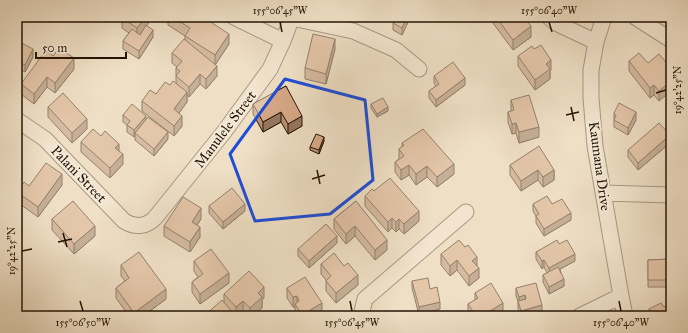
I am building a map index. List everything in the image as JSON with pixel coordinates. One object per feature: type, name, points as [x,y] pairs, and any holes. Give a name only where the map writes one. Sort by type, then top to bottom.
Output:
[{"type":"street","points":[[234,17],[283,41]]},
{"type":"street","points":[[292,17],[353,31],[396,50],[419,69]]},
{"type":"street","name":"Manulele Street","points":[[140,226],[155,218],[224,132],[270,69],[292,17]]},
{"type":"street","points":[[550,17],[556,23],[596,42]]},
{"type":"street","name":"Kaumana Drive","points":[[604,17],[596,42],[591,70],[591,98],[595,146],[625,316]]},
{"type":"street","points":[[636,17],[671,40]]},
{"type":"street","name":"Palani Street","points":[[17,120],[46,140],[124,221],[131,225],[140,226]]},
{"type":"street","points":[[603,193],[671,195]]},
{"type":"street","points":[[361,316],[365,299],[466,212]]},
{"type":"street","points":[[580,316],[621,296]]},
{"type":"highlighted area","points":[[285,79],[365,100],[373,180],[330,214],[255,221],[230,154]]},
{"type":"building","points":[[146,17],[137,28],[122,18]]},
{"type":"building","points":[[172,17],[203,17],[229,34],[215,55],[185,36],[190,28]]},
{"type":"building","points":[[396,17],[407,17],[402,28],[393,23]]},
{"type":"building","points":[[496,17],[524,17],[531,26],[513,40]]},
{"type":"building","points":[[146,25],[153,30],[139,51],[123,41],[132,29],[140,35]]},
{"type":"building","points":[[313,34],[335,39],[326,74],[305,68]]},
{"type":"building","points":[[184,39],[217,66],[206,79],[200,74],[189,87],[176,76],[180,71],[176,68],[182,61],[172,53]]},
{"type":"building","points":[[17,41],[33,49],[25,65],[17,61]]},
{"type":"building","points":[[541,45],[551,60],[546,64],[550,69],[535,80],[518,56],[532,46],[534,49]]},
{"type":"building","points":[[59,48],[74,58],[55,83],[47,77],[34,94],[21,84],[46,50],[53,56]]},
{"type":"building","points":[[639,53],[648,63],[659,54],[671,68],[666,72],[671,81],[659,91],[654,85],[650,88],[629,61]]},
{"type":"building","points":[[453,62],[465,78],[436,100],[429,91],[439,84],[434,76]]},
{"type":"building","points":[[173,81],[187,92],[174,109],[182,116],[174,126],[142,101],[150,90],[156,94],[165,82],[170,85]]},
{"type":"building","points":[[286,86],[302,116],[288,124],[281,112],[263,122],[253,104]]},
{"type":"building","points":[[63,93],[87,119],[72,133],[48,107]]},
{"type":"building","points":[[529,95],[539,127],[519,132],[516,123],[512,124],[508,112],[514,110],[511,100]]},
{"type":"building","points":[[383,98],[388,107],[377,114],[371,104]]},
{"type":"building","points":[[619,103],[636,112],[628,128],[614,120],[616,116],[614,113]]},
{"type":"building","points":[[132,104],[146,116],[134,130],[127,125],[130,121],[123,115]]},
{"type":"building","points":[[148,117],[168,132],[154,149],[135,133]]},
{"type":"building","points":[[659,123],[670,135],[638,163],[628,150]]},
{"type":"building","points":[[93,129],[101,136],[105,131],[119,144],[115,148],[123,154],[110,168],[81,142]]},
{"type":"building","points":[[423,129],[454,164],[437,177],[427,166],[416,174],[409,165],[401,170],[395,162],[404,156],[399,149],[404,145],[402,143]]},
{"type":"building","points":[[316,134],[324,137],[319,150],[310,147]]},
{"type":"building","points":[[539,146],[554,170],[543,177],[538,170],[521,181],[510,165]]},
{"type":"building","points":[[17,163],[22,167],[17,172]]},
{"type":"building","points":[[46,163],[62,174],[38,207],[17,192],[24,182],[29,186]]},
{"type":"building","points":[[390,178],[419,211],[404,224],[399,219],[396,222],[392,218],[388,222],[365,196],[372,189],[374,191]]},
{"type":"building","points":[[232,188],[245,204],[223,222],[209,206]]},
{"type":"building","points":[[547,196],[552,204],[562,199],[571,213],[544,229],[536,216],[539,214],[533,204]]},
{"type":"building","points":[[183,197],[201,208],[192,222],[200,227],[190,242],[164,226]]},
{"type":"building","points":[[73,201],[95,226],[74,244],[52,219]]},
{"type":"building","points":[[356,201],[387,240],[375,250],[355,226],[346,234],[334,219]]},
{"type":"building","points":[[326,224],[337,236],[309,261],[298,249]]},
{"type":"building","points":[[459,240],[465,247],[468,245],[477,257],[472,261],[479,268],[469,276],[457,260],[450,266],[441,254]]},
{"type":"building","points":[[557,240],[559,244],[567,240],[575,254],[549,268],[536,252]]},
{"type":"building","points":[[211,249],[229,273],[200,294],[192,282],[203,274],[194,261]]},
{"type":"building","points":[[139,252],[166,289],[134,313],[116,288],[129,278],[121,265]]},
{"type":"building","points":[[334,253],[344,266],[348,263],[358,275],[336,293],[326,281],[331,276],[321,264]]},
{"type":"building","points":[[671,259],[671,280],[648,280],[648,260]]},
{"type":"building","points":[[558,267],[564,279],[549,287],[543,275]]},
{"type":"building","points":[[249,271],[264,287],[258,293],[262,297],[250,308],[243,301],[236,307],[224,294]]},
{"type":"building","points":[[305,277],[322,303],[302,315],[295,304],[299,301],[297,296],[293,297],[287,288]]},
{"type":"building","points":[[428,278],[430,289],[437,287],[440,302],[419,307],[412,281]]},
{"type":"building","points":[[491,283],[503,303],[490,311],[493,316],[476,316],[468,304],[478,298],[475,293]]},
{"type":"building","points":[[536,283],[542,305],[521,311],[518,301],[526,299],[525,295],[519,297],[516,288]]},
{"type":"building","points":[[222,300],[234,314],[232,316],[204,316]]},
{"type":"building","points":[[661,303],[664,307],[671,304],[671,316],[653,316],[649,309]]}]
